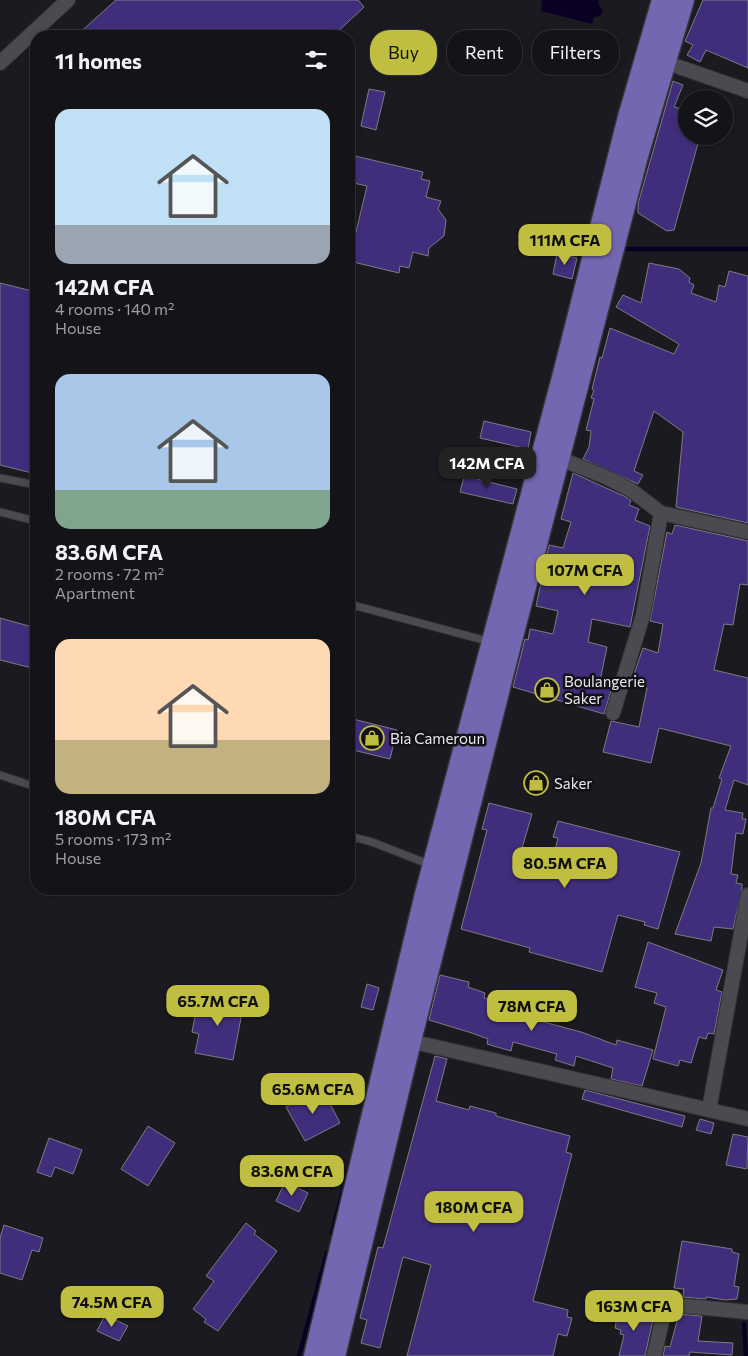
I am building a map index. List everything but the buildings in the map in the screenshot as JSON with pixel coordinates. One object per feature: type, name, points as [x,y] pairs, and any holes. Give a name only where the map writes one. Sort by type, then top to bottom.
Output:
[{"type":"main road","points":[[656,59],[663,0]]},
{"type":"main road","points":[[327,1347],[443,870],[628,154],[656,59],[683,0]]},
{"type":"main road","points":[[350,1252],[410,1041],[443,870]]},
{"type":"street","points":[[36,30],[68,0]]},
{"type":"street","points":[[0,63],[30,35]]},
{"type":"street","points":[[656,59],[748,91]]},
{"type":"street","points":[[551,456],[606,477],[631,490],[661,513],[748,532]]},
{"type":"street","points":[[613,712],[643,615],[661,513]]},
{"type":"street","points":[[709,1110],[748,895]]},
{"type":"street","points":[[410,1041],[748,1119]]},
{"type":"street","points":[[654,1356],[664,1313],[668,1307],[675,1305],[748,1312]]},
{"type":"lane","points":[[0,478],[30,484]]},
{"type":"lane","points":[[0,512],[30,520]]},
{"type":"lane","points":[[355,606],[501,646]]},
{"type":"lane","points":[[0,775],[30,785]]},
{"type":"lane","points":[[355,838],[372,842],[443,870]]},
{"type":"shaded area","points":[[542,0],[599,0],[598,3],[603,11],[600,16],[594,17],[592,24],[541,11]]},
{"type":"waterway","points":[[621,249],[748,249]]},
{"type":"waterway","points":[[332,1233],[348,1172]]},
{"type":"waterway","points":[[299,1356],[327,1253]]},
{"type":"waterway","points":[[744,1324],[746,1356]]},
{"type":"place","name":"Boulangerie Saker","points":[[547,690]]},
{"type":"place","name":"Bia Cameroun","points":[[372,738]]},
{"type":"place","name":"Saker","points":[[536,783]]}]
